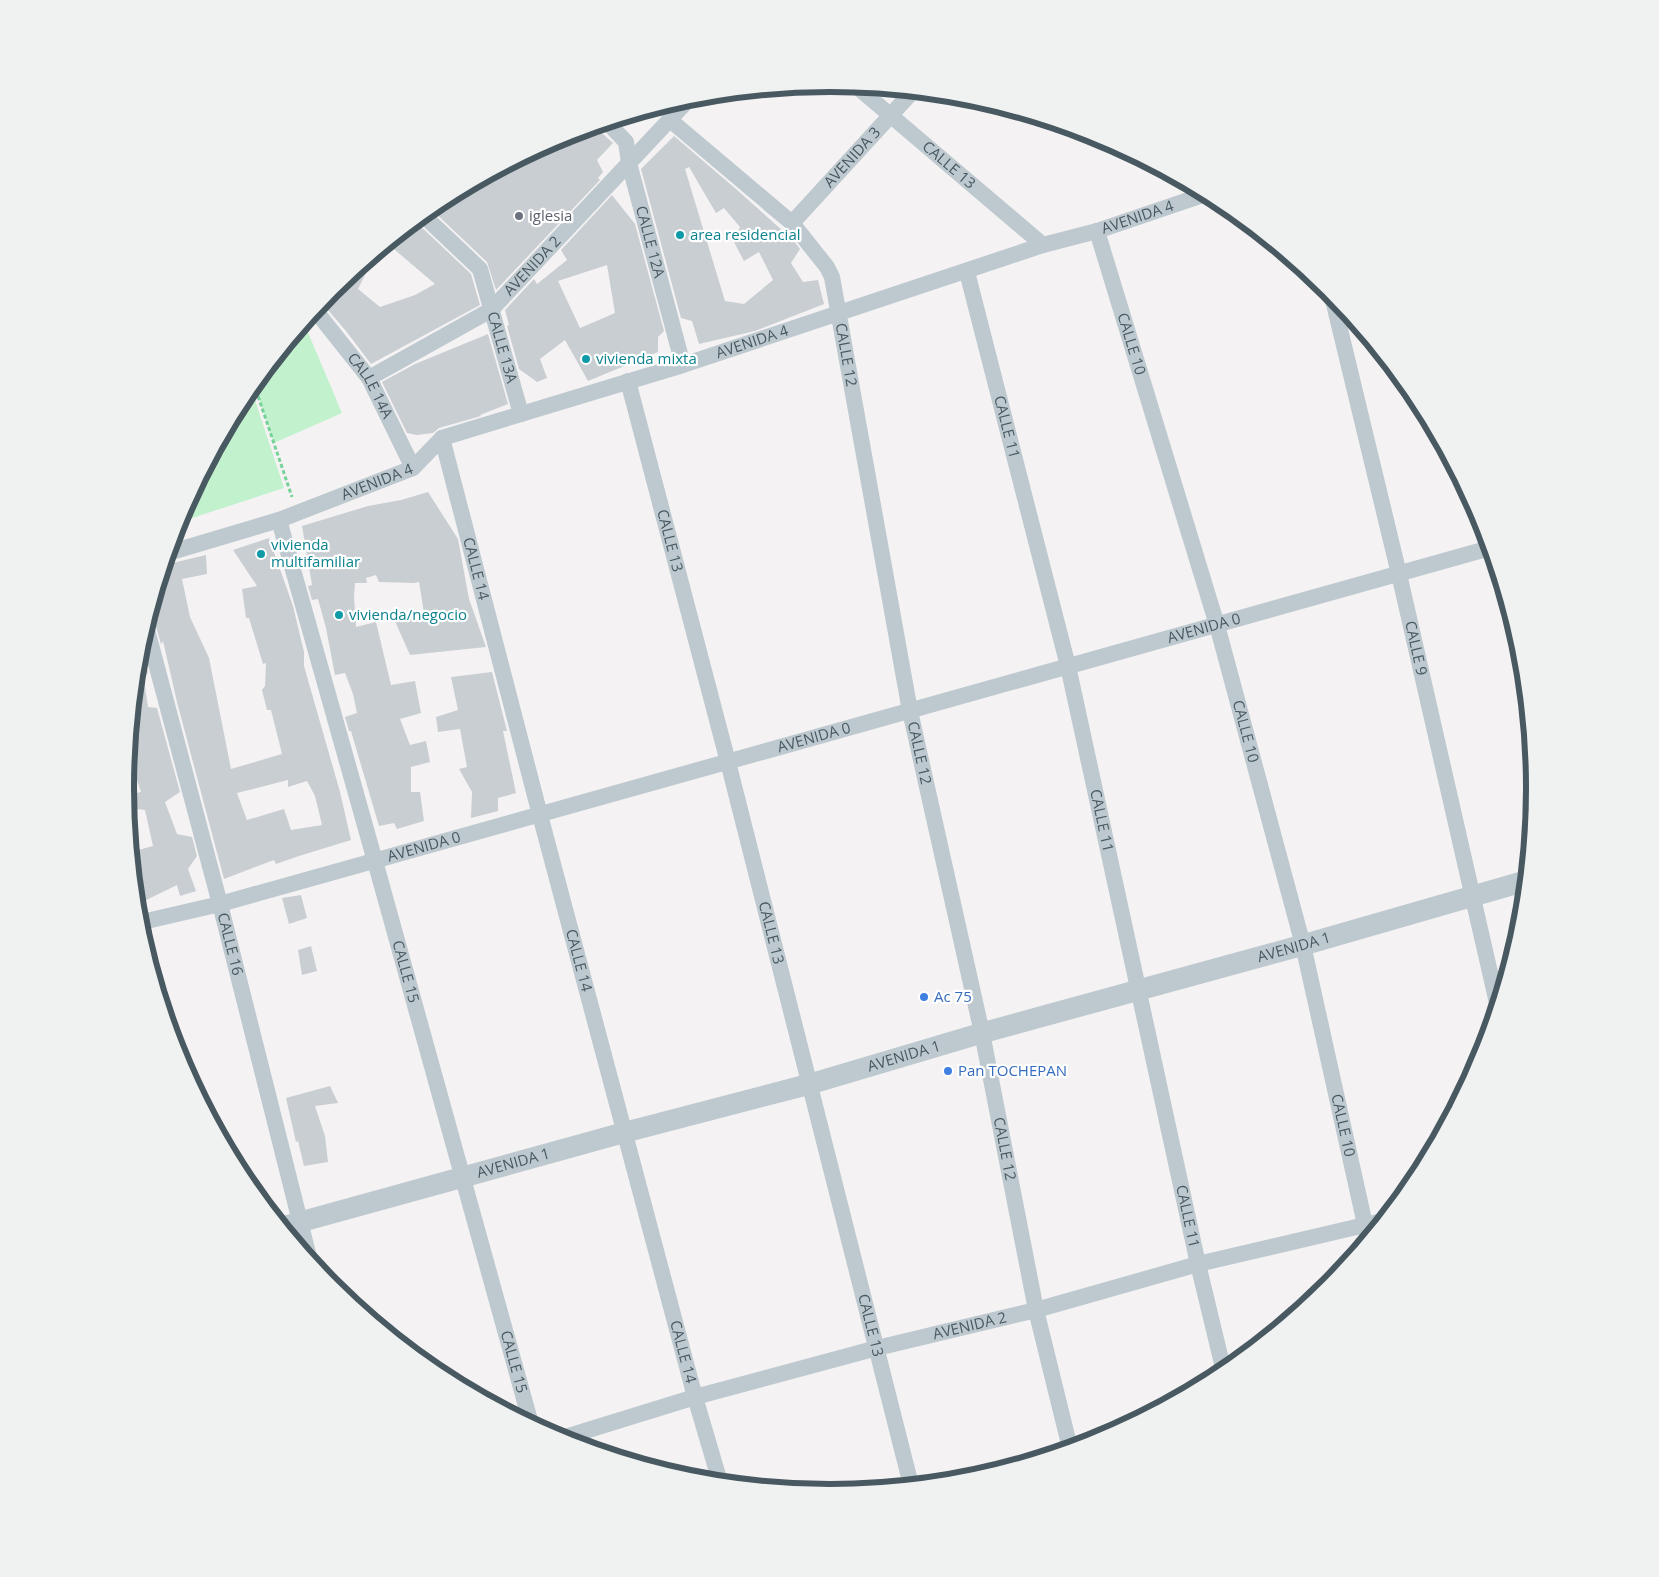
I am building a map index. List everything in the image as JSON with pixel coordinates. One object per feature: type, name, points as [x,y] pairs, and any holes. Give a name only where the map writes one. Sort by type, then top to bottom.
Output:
[{"type":"street","name":"CALLE 13","points":[[865,94],[1043,245]]},
{"type":"street","name":"AVENIDA 3","points":[[792,223],[908,97]]},
{"type":"street","name":"AVENIDA 2","points":[[369,378],[491,310],[680,109]]},
{"type":"street","name":"CALLE 12","points":[[670,120],[792,223],[827,266],[832,277],[837,315],[910,711],[982,1033],[1036,1310],[1069,1442]]},
{"type":"street","name":"CALLE 12A","points":[[612,127],[626,142],[629,163],[683,365]]},
{"type":"street","name":"AVENIDA 4","points":[[175,551],[279,520],[413,468],[442,438],[683,365],[967,272],[1043,245],[1097,231],[1194,196]]},
{"type":"street","name":"CALLE 13A","points":[[428,220],[480,269],[521,414]]},
{"type":"street","name":"CALLE 10","points":[[1097,231],[1217,625],[1303,945],[1366,1231]]},
{"type":"street","name":"CALLE 11","points":[[967,272],[1068,666],[1140,990],[1198,1264],[1222,1363]]},
{"type":"street","name":"CALLE 9","points":[[1336,311],[1399,574],[1495,993]]},
{"type":"street","name":"CALLE 14A","points":[[319,315],[369,378],[413,468]]},
{"type":"street","name":"CALLE 13","points":[[628,381],[728,762],[910,1480]]},
{"type":"street","name":"CALLE 14","points":[[442,438],[540,814],[695,1396],[718,1475]]},
{"type":"street","name":"CALLE 15","points":[[279,520],[529,1416]]},
{"type":"street","name":"AVENIDA 0","points":[[146,921],[220,904],[375,861],[1483,550]]},
{"type":"street","name":"CALLE 16","points":[[150,640],[220,904],[291,1224],[297,1236]]},
{"type":"street","name":"AVENIDA 1","points":[[291,1224],[626,1132],[810,1084],[982,1033],[1303,945],[1519,883]]},
{"type":"street","name":"AVENIDA 2","points":[[571,1435],[695,1396],[877,1348],[1036,1310],[1198,1264],[1365,1232]]},
{"type":"path","points":[[257,393],[297,512]]},
{"type":"green space","points":[[307,329],[342,413],[274,443],[257,393],[277,365]]},
{"type":"green space","points":[[254,398],[284,488],[187,520],[227,440]]},
{"type":"building","points":[[600,131],[613,143],[597,160],[603,172],[598,178],[600,180],[496,290],[487,262],[437,214],[481,186],[563,145]]},
{"type":"building","name":"area residencial","points":[[674,136],[794,241],[800,249],[791,263],[803,282],[818,280],[824,304],[755,331],[699,344],[692,321],[681,318],[641,169]],"holes":[[[689,167],[716,213],[724,208],[740,227],[734,242],[744,261],[759,252],[773,280],[744,304],[725,301],[685,169]]]},
{"type":"building","points":[[612,195],[635,224],[664,331],[658,337],[658,352],[588,381],[565,340],[540,359],[547,378],[537,382],[519,369],[507,326],[509,325],[505,310],[534,279],[537,284],[567,260],[561,250]],"holes":[[[607,265],[615,313],[580,328],[558,281]]]},
{"type":"building","points":[[420,226],[471,274],[480,305],[371,364],[326,308],[369,267],[358,289],[380,307],[415,295],[435,284],[392,248]]},
{"type":"building","points":[[488,334],[508,404],[481,416],[439,428],[433,433],[417,435],[407,433],[382,382],[415,364]]},
{"type":"building","points":[[428,492],[458,539],[469,599],[486,647],[410,655],[394,619],[424,613],[419,582],[379,582],[376,575],[366,578],[367,583],[355,583],[356,627],[376,622],[391,685],[415,681],[421,713],[400,719],[410,745],[426,741],[430,762],[411,767],[411,792],[420,792],[424,821],[397,829],[394,823],[379,826],[351,731],[349,731],[345,717],[357,713],[353,694],[345,673],[335,675],[318,599],[312,600],[308,586],[312,585],[302,526],[368,506],[401,500]]},
{"type":"building","points":[[269,538],[293,606],[304,652],[304,666],[340,792],[351,840],[276,864],[274,860],[224,879],[177,702],[163,641],[161,644],[154,622],[171,563],[206,555],[207,574],[182,579],[190,617],[209,658],[231,769],[282,754],[271,710],[267,710],[262,690],[265,686],[266,663],[263,664],[249,618],[246,618],[242,589],[257,586],[233,550]],"holes":[[[288,780],[288,787],[307,781],[315,796],[322,825],[291,830],[284,809],[247,820],[237,793]]]},
{"type":"building","points":[[145,663],[148,672],[144,680],[148,707],[157,708],[180,792],[165,802],[177,834],[192,837],[197,856],[188,869],[196,891],[180,896],[177,885],[143,902],[136,851],[153,846],[145,810],[134,809],[134,793],[141,792],[134,773],[135,743],[139,698]]},
{"type":"building","points":[[492,672],[507,731],[503,731],[516,793],[498,798],[498,811],[471,818],[472,792],[459,769],[467,767],[460,729],[438,732],[436,717],[458,710],[451,677]]},
{"type":"building","points":[[301,895],[307,918],[289,924],[282,898]]},
{"type":"building","points":[[311,946],[317,971],[302,975],[298,950]]},
{"type":"building","points":[[330,1086],[338,1103],[315,1106],[325,1136],[328,1162],[304,1166],[298,1141],[296,1142],[286,1098]]},
{"type":"place","name":"iglesia","points":[[519,216]]},
{"type":"place","name":"area residencial","points":[[680,235]]},
{"type":"place","name":"vivienda mixta","points":[[586,359]]},
{"type":"place","name":"vivienda multifamiliar","points":[[261,554]]},
{"type":"place","name":"vivienda/negocio","points":[[339,615]]},
{"type":"place","name":"Ac 75","points":[[924,997]]},
{"type":"place","name":"Pan TOCHEPAN","points":[[948,1071]]}]
